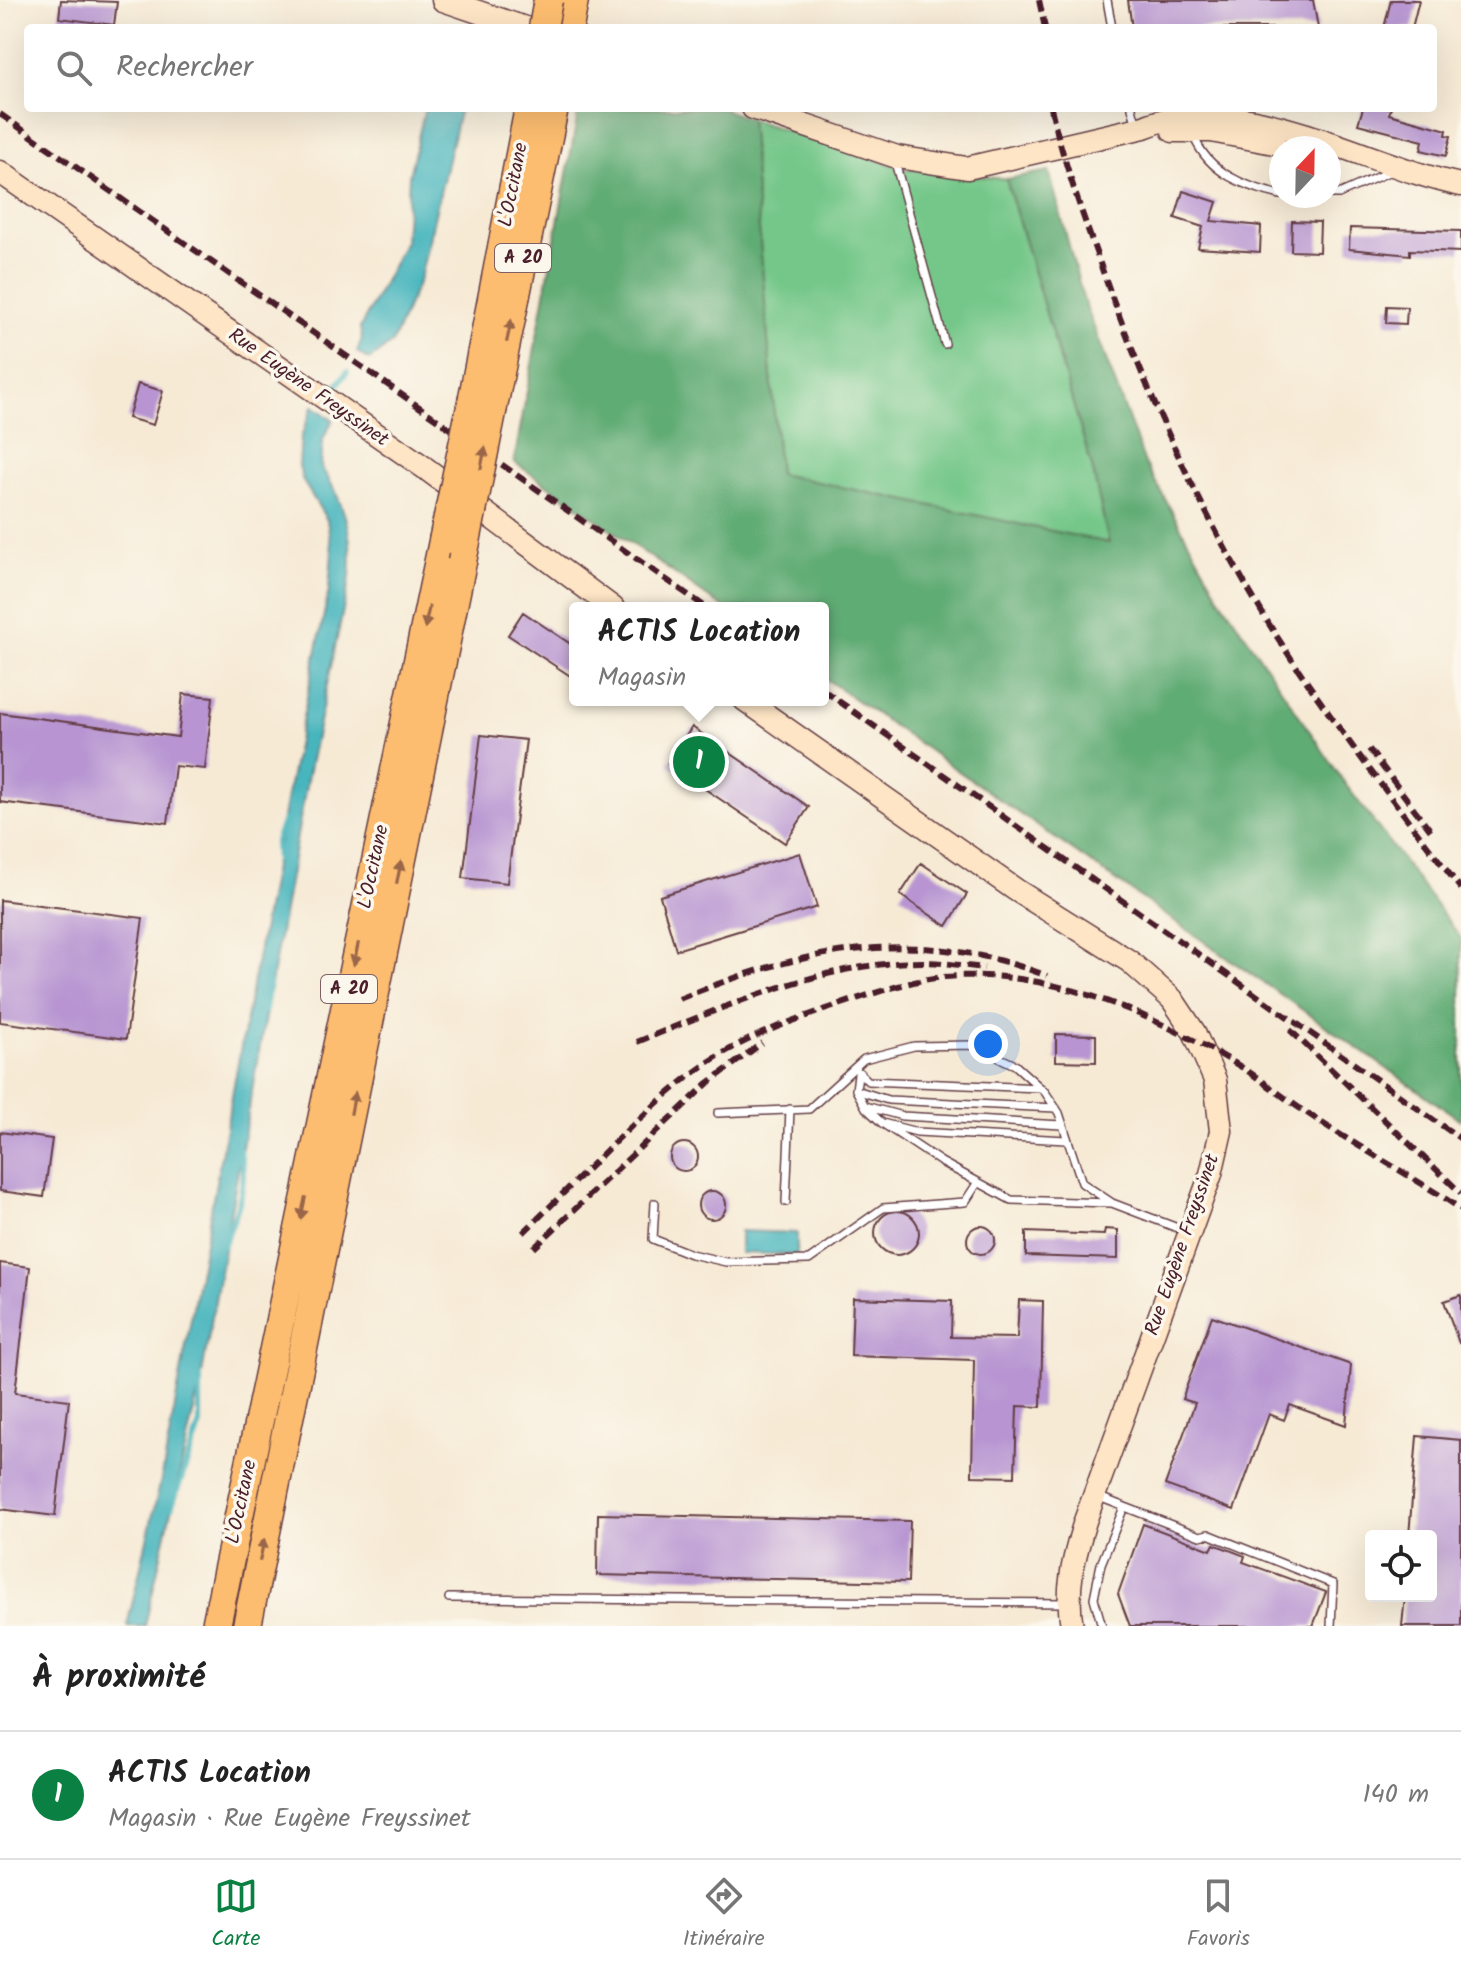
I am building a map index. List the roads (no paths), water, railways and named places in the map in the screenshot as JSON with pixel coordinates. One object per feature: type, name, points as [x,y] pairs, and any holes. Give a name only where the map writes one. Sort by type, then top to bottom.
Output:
[{"type":"highway","points":[[544,24],[548,0]]},
{"type":"highway","points":[[570,24],[574,0]]},
{"type":"highway","name":"L'Occitane","points":[[483,402],[528,112]]},
{"type":"highway","name":"L'Occitane","points":[[217,1619],[483,402],[553,112]]},
{"type":"highway","name":"L'Occitane","points":[[247,1626],[452,551]]},
{"type":"street","points":[[443,0],[513,24]]},
{"type":"street","points":[[479,0],[548,24]]},
{"type":"street","points":[[765,112],[916,163],[967,168],[976,163],[1100,135],[1138,121],[1167,117],[1269,142]]},
{"type":"street","points":[[804,112],[910,148],[976,163]]},
{"type":"street","points":[[1188,123],[1214,115],[1257,123],[1461,199]]},
{"type":"street","points":[[1341,163],[1461,185]]},
{"type":"street","name":"Rue Eugène Freyssinet","points":[[0,172],[425,468],[605,602]]},
{"type":"street","name":"Rue Eugène Freyssinet","points":[[754,706],[1016,890],[1129,961],[1172,999],[1194,1032],[1215,1080],[1221,1131],[1211,1174],[1072,1563],[1068,1603],[1072,1626]]},
{"type":"lane","points":[[1107,0],[1111,24]]},
{"type":"lane","points":[[1188,123],[1198,146],[1220,171],[1248,187],[1269,192]]},
{"type":"lane","points":[[893,156],[945,344]]},
{"type":"lane","points":[[1341,193],[1386,173]]},
{"type":"lane","points":[[718,1113],[809,1109],[864,1059],[914,1046],[972,1045],[1015,1065],[1041,1088],[1056,1108],[1082,1183],[1112,1203],[1190,1233]]},
{"type":"lane","points":[[864,1059],[856,1090],[865,1106],[882,1123],[978,1182],[1011,1200],[1112,1203]]},
{"type":"lane","points":[[858,1074],[868,1081],[1041,1088]]},
{"type":"lane","points":[[856,1090],[888,1100],[1056,1108]]},
{"type":"lane","points":[[865,1106],[902,1116],[1062,1125]]},
{"type":"lane","points":[[786,1202],[790,1109]]},
{"type":"lane","points":[[882,1123],[917,1132],[1066,1140]]},
{"type":"lane","points":[[655,1203],[653,1239],[691,1254],[726,1262],[809,1260],[883,1208],[965,1202],[978,1182]]},
{"type":"lane","points":[[1094,1495],[1200,1536],[1208,1534],[1333,1584],[1331,1626]]},
{"type":"lane","points":[[1102,1626],[1094,1598],[1101,1564],[1124,1507]]},
{"type":"lane","points":[[449,1598],[1068,1603]]},
{"type":"water","points":[[424,112],[459,112],[420,278],[392,343],[369,360],[357,352],[362,338],[360,328],[405,242],[409,176]]},
{"type":"water","points":[[313,406],[333,420],[323,439],[321,467],[346,519],[350,577],[308,774],[202,1374],[145,1626],[127,1626],[163,1471],[289,785],[329,590],[332,552],[327,520],[303,481],[299,466],[301,437]]},
{"type":"water","points":[[740,1231],[797,1233],[797,1255],[740,1253]]},
{"type":"waterway","points":[[335,388],[347,372]]},
{"type":"waterway","points":[[277,859],[276,841],[284,820]]},
{"type":"waterway","points":[[265,1010],[269,982]]},
{"type":"waterway","points":[[223,1246],[242,1187],[239,1149]]},
{"type":"waterway","points":[[171,1508],[200,1424],[200,1377]]},
{"type":"railway","points":[[1039,0],[1044,24]]},
{"type":"railway","points":[[1052,112],[1074,190],[1119,315],[1176,451],[1220,539],[1269,624],[1314,693],[1461,889]]},
{"type":"railway","points":[[0,114],[698,602]]},
{"type":"railway","points":[[829,694],[1461,1139]]},
{"type":"railway","points":[[1369,749],[1434,835]]},
{"type":"railway","points":[[679,999],[771,967],[861,949],[907,947],[953,951],[999,960],[1047,976]]},
{"type":"railway","points":[[637,1042],[776,988],[848,969],[922,962],[984,968]]},
{"type":"railway","points":[[523,1233],[650,1109],[728,1050],[781,1025],[880,992],[923,980],[965,976],[1007,977],[1049,984],[1130,1010],[1169,1028],[1243,1068],[1299,1108],[1461,1209]]},
{"type":"railway","points":[[1290,1030],[1461,1193]]},
{"type":"railway","points":[[534,1248],[707,1084],[762,1043]]},
{"type":"place","name":"ACTIS Location","points":[[699,762]]}]
